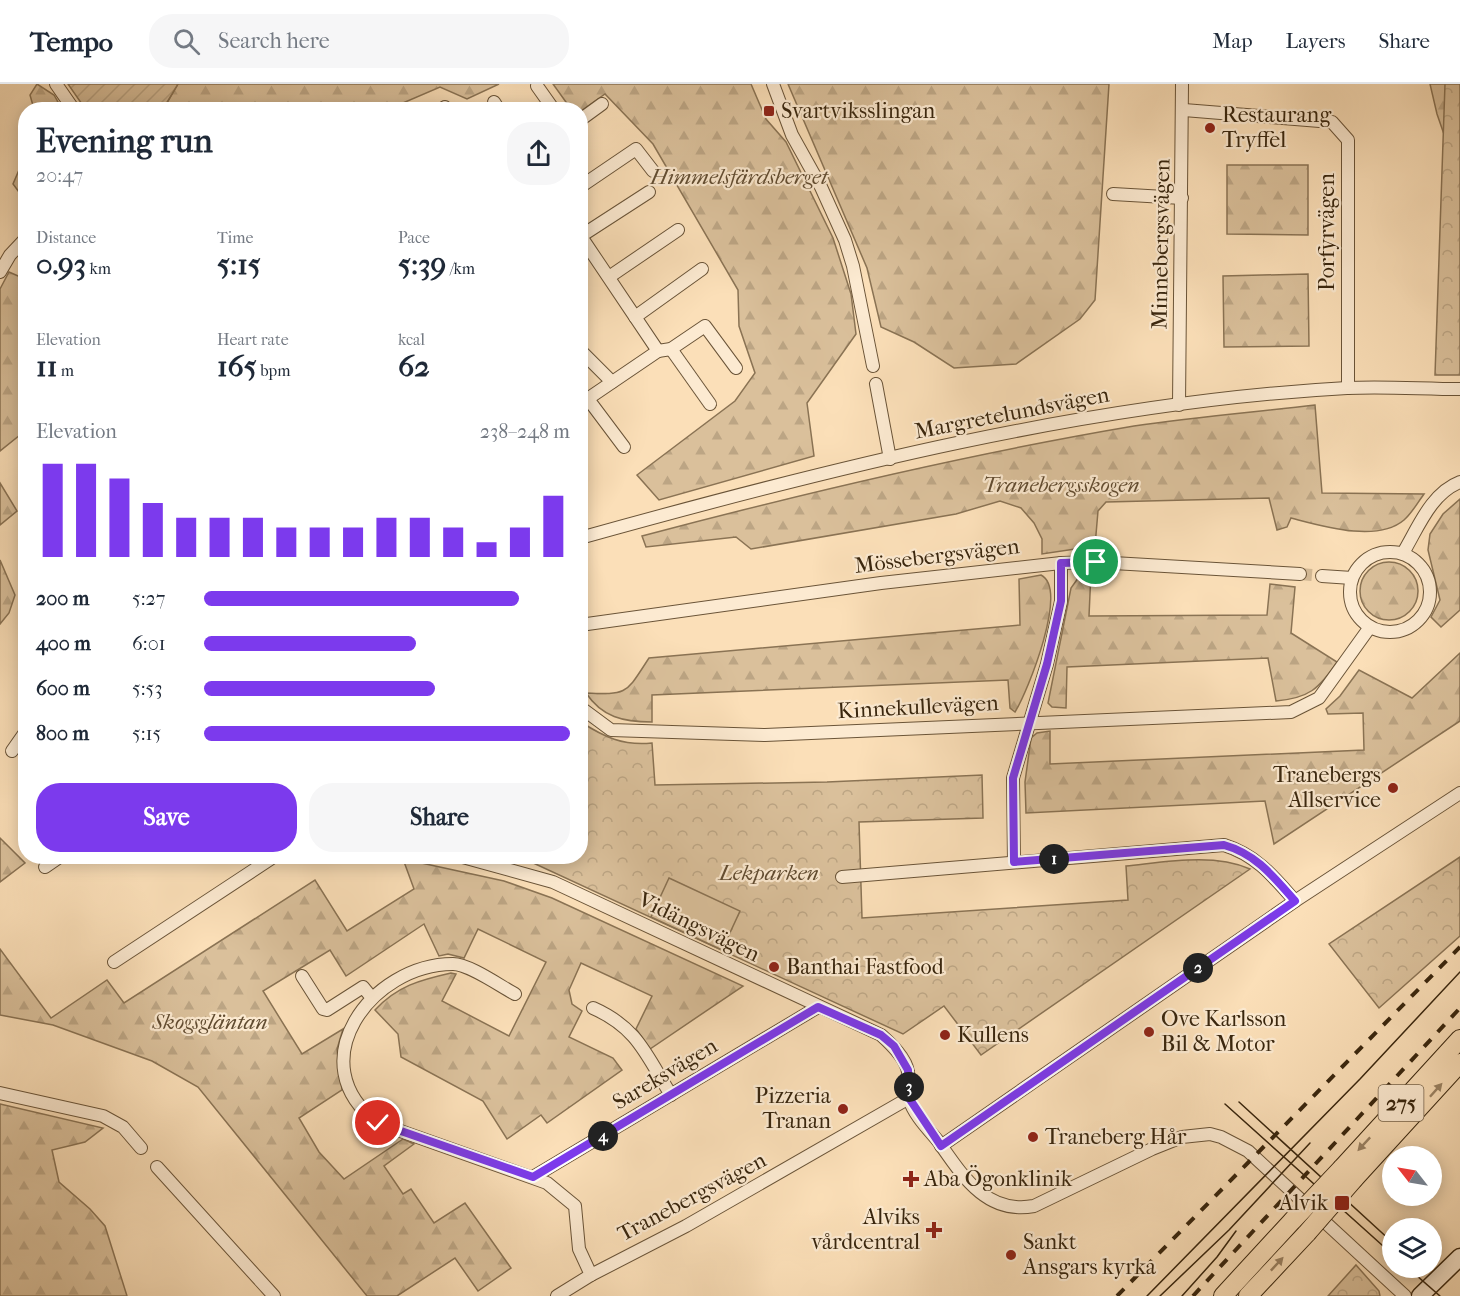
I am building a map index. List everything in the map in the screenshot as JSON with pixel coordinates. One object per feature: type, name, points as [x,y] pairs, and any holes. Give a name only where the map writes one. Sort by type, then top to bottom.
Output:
[{"type":"main road","name":"275","points":[[1248,1296],[1306,1233],[1348,1173],[1460,1039]]},
{"type":"main road","name":"275","points":[[1222,1296],[1293,1220],[1348,1173],[1460,1063]]},
{"type":"street","points":[[56,84],[68,102]]},
{"type":"street","points":[[773,84],[792,135],[821,187],[845,240],[860,297],[873,366]]},
{"type":"street","name":"Minnebergsvägen","points":[[1179,405],[1184,110],[1182,84]]},
{"type":"street","points":[[537,87],[548,102]]},
{"type":"street","points":[[588,114],[602,104]]},
{"type":"street","name":"Porfyrvägen","points":[[1184,110],[1332,122],[1348,140],[1348,388]]},
{"type":"street","points":[[588,182],[636,149],[653,171]]},
{"type":"street","points":[[588,231],[649,192]]},
{"type":"street","points":[[1113,194],[1182,198]]},
{"type":"street","points":[[609,278],[678,230]]},
{"type":"street","points":[[0,272],[5,252],[18,243]]},
{"type":"street","points":[[588,254],[609,278],[658,351]]},
{"type":"street","points":[[635,317],[702,269]]},
{"type":"street","points":[[588,398],[658,351],[671,349],[705,326],[736,368]]},
{"type":"street","points":[[671,349],[710,404]]},
{"type":"street","points":[[588,358],[612,382]]},
{"type":"street","points":[[876,384],[890,459]]},
{"type":"street","name":"Margretelundsvägen","points":[[588,536],[682,510],[890,459],[1109,413],[1348,388],[1460,389]]},
{"type":"street","points":[[588,406],[624,447]]},
{"type":"street","points":[[1403,553],[1430,506],[1451,485],[1460,482]]},
{"type":"street","points":[[1391,551],[1403,553],[1423,568],[1431,591],[1429,604],[1424,615],[1405,630],[1387,632],[1370,627],[1361,620],[1350,600],[1352,578],[1367,558],[1391,551]]},
{"type":"street","name":"Mössebergsvägen","points":[[588,624],[881,583],[1061,563],[1096,562],[1300,574]]},
{"type":"street","points":[[1014,862],[1013,778],[1047,664],[1061,601],[1061,563]]},
{"type":"street","points":[[1322,576],[1352,578]]},
{"type":"street","name":"Kinnekullevägen","points":[[588,713],[611,730],[765,735],[1291,712],[1319,698],[1370,627]]},
{"type":"street","points":[[12,751],[18,742]]},
{"type":"street","points":[[941,1146],[1295,901],[1460,793]]},
{"type":"street","points":[[842,877],[1224,845],[1242,850],[1261,862],[1295,901]]},
{"type":"street","points":[[45,867],[49,864]]},
{"type":"street","points":[[114,962],[263,864]]},
{"type":"street","name":"Vidängsvägen","points":[[488,864],[553,882],[881,1035],[894,1046],[908,1070],[909,1098]]},
{"type":"street","points":[[515,994],[455,964],[433,966],[414,973],[372,998],[350,1029],[344,1052],[349,1089],[352,1098],[363,1112],[378,1123],[547,1183],[575,1206],[579,1249],[591,1275]]},
{"type":"street","points":[[302,976],[323,1009],[327,1010],[363,987],[372,998]]},
{"type":"street","name":"Sareksvägen","points":[[533,1177],[818,1007]]},
{"type":"street","points":[[593,1008],[616,1018],[631,1031],[671,1095]]},
{"type":"street","points":[[0,1093],[103,1116],[123,1127],[141,1148]]},
{"type":"street","points":[[909,1098],[973,1188],[982,1195],[1010,1207],[1034,1206],[1168,1142],[1196,1133],[1221,1137],[1248,1151],[1405,1296]]},
{"type":"street","name":"Tranebergsvägen","points":[[557,1296],[591,1275],[686,1226],[909,1098]]},
{"type":"street","points":[[158,1167],[274,1296]]},
{"type":"street","points":[[1420,1296],[1460,1257]]},
{"type":"green space","points":[[37,84],[54,95],[58,102],[32,102],[30,95]]},
{"type":"green space","points":[[68,84],[178,84],[167,102],[80,102]]},
{"type":"green space","points":[[178,84],[499,84],[467,99],[440,87],[405,102],[168,102]]},
{"type":"green space","name":"Himmelsfärdsberget","points":[[553,84],[751,84],[766,119],[786,142],[833,238],[851,294],[856,334],[807,403],[814,456],[659,500],[637,475],[735,401],[755,373],[739,326],[738,290],[653,144],[605,94],[588,106],[588,102],[566,102]]},
{"type":"green space","points":[[788,84],[1109,84],[1095,300],[1080,319],[1016,364],[954,368],[914,342],[881,327],[867,268]]},
{"type":"green space","points":[[1430,84],[1460,84],[1447,143],[1437,114]]},
{"type":"green space","points":[[1445,84],[1460,84],[1460,375],[1435,375]]},
{"type":"green space","points":[[1227,165],[1308,165],[1308,235],[1227,234]]},
{"type":"green space","points":[[18,172],[18,191],[13,184]]},
{"type":"green space","points":[[9,272],[18,276],[18,437],[0,451],[0,289]]},
{"type":"green space","points":[[1308,274],[1309,346],[1224,347],[1223,276]]},
{"type":"green space","name":"Tranebergsskogen","points":[[1315,405],[1322,493],[1424,494],[1404,520],[1393,527],[1365,532],[1333,528],[1291,518],[1287,527],[1277,530],[1269,498],[1106,502],[1098,511],[1095,546],[1042,554],[1042,539],[1034,523],[1021,508],[1000,501],[956,514],[751,549],[736,537],[646,547],[642,536],[825,490],[1010,449],[1134,426]]},
{"type":"green space","points":[[0,483],[17,511],[0,525]]},
{"type":"green space","points":[[1460,499],[1460,610],[1441,627],[1431,617],[1440,600],[1428,550],[1430,534],[1443,514]]},
{"type":"green space","points":[[0,560],[15,595],[9,613],[0,624]]},
{"type":"green space","points":[[1389,562],[1405,567],[1413,575],[1418,591],[1413,607],[1405,615],[1389,620],[1373,615],[1365,607],[1360,591],[1365,575],[1373,567]]},
{"type":"green space","points":[[1091,572],[1089,616],[1267,615],[1270,584],[1295,587],[1291,633],[1337,662],[1325,679],[1312,690],[1297,697],[1276,701],[1268,658],[1067,667],[1066,708],[1052,707],[1048,703],[1071,588],[1081,574]]},
{"type":"green space","points":[[1041,575],[1048,584],[1051,599],[1049,619],[1036,663],[1015,712],[1010,708],[1008,680],[652,695],[652,722],[632,721],[606,713],[588,696],[588,693],[611,693],[625,689],[636,679],[649,658],[1020,625],[1019,579]]},
{"type":"green space","points":[[1460,653],[1460,721],[1274,844],[1265,801],[1026,813],[1025,782],[1031,738],[1037,733],[1050,731],[1050,764],[1364,750],[1363,713],[1328,714],[1326,709],[1340,696],[1359,670],[1412,698]]},
{"type":"green space","name":"Lekparken","points":[[588,726],[623,742],[652,743],[655,785],[827,782],[982,775],[983,818],[859,822],[862,918],[1128,900],[1126,866],[1205,860],[1236,864],[1250,869],[981,1055],[944,1006],[903,1034],[535,864],[588,864]]},
{"type":"green space","points":[[0,838],[18,856],[18,864],[24,864],[0,882]]},
{"type":"green space","points":[[1460,857],[1460,936],[1379,1008],[1329,944]]},
{"type":"green space","name":"Skogsgläntan","points":[[405,864],[426,864],[504,881],[552,898],[743,986],[650,1049],[636,1029],[652,996],[581,963],[569,990],[572,1004],[582,1011],[569,1037],[613,1058],[622,1070],[547,1123],[541,1115],[507,1139],[483,1101],[401,1057],[398,1034],[375,1010],[392,995],[410,985],[451,973],[456,974],[442,1001],[509,1036],[546,962],[478,929],[464,958],[448,954],[439,956],[424,924],[346,976],[330,950],[263,991],[302,1054],[343,1029],[337,1049],[342,1090],[299,1118],[319,1152],[344,1179],[403,1139],[414,1144],[384,1166],[403,1194],[411,1189],[434,1223],[465,1203],[511,1268],[478,1291],[455,1258],[397,1296],[367,1296],[198,1087],[152,1061],[53,1025],[0,1015],[0,949],[51,1018],[107,980],[124,1003],[315,880],[347,931],[414,889]]},
{"type":"green space","points":[[669,878],[740,911],[722,950],[651,917]]},
{"type":"green space","points":[[0,1104],[103,1128],[85,1142],[52,1150],[59,1182],[90,1209],[105,1226],[127,1296],[0,1296]]},
{"type":"green space","points":[[1356,1265],[1379,1291],[1380,1296],[1328,1296]]},
{"type":"tunnel","points":[[1300,574],[1322,576]]},
{"type":"tram line","points":[[1147,1296],[1360,1079],[1460,972]]},
{"type":"tram line","points":[[1239,1102],[1382,1233]]},
{"type":"tram line","points":[[1225,1104],[1382,1245]]},
{"type":"tram line","points":[[1160,1296],[1229,1230],[1310,1143]]},
{"type":"tram line","points":[[1182,1296],[1217,1257],[1236,1231]]},
{"type":"tram line","points":[[1419,1278],[1440,1296]]},
{"type":"railway","points":[[1117,1296],[1460,947]]},
{"type":"railway","points":[[1193,1296],[1460,1008]]},
{"type":"place","name":"Svartviksslingan","points":[[769,111]]},
{"type":"place","name":"Restaurang Tryffel","points":[[1210,128]]},
{"type":"place","name":"Tranebergs Allservice","points":[[1393,788]]},
{"type":"place","name":"Banthai Fastfood","points":[[774,967]]},
{"type":"place","name":"Ove Karlsson Bil & Motor","points":[[1149,1032]]},
{"type":"place","name":"Kullens","points":[[945,1035]]},
{"type":"place","name":"Pizzeria Tranan","points":[[843,1109]]},
{"type":"place","name":"Traneberg Hår","points":[[1033,1137]]},
{"type":"place","name":"Aba Ögonklinik","points":[[911,1179]]},
{"type":"place","name":"Alvik","points":[[1342,1203]]},
{"type":"place","name":"Alviks vårdcentral","points":[[934,1230]]},
{"type":"place","name":"Sankt Ansgars kyrka","points":[[1011,1255]]},
{"type":"route","points":[[378,1123],[533,1177],[818,1007],[881,1035],[894,1046],[908,1070],[909,1098],[916,1113],[941,1146],[1295,901],[1261,862],[1242,850],[1224,845],[1014,862],[1013,778],[1047,664],[1061,601],[1061,563],[1096,562]]}]
